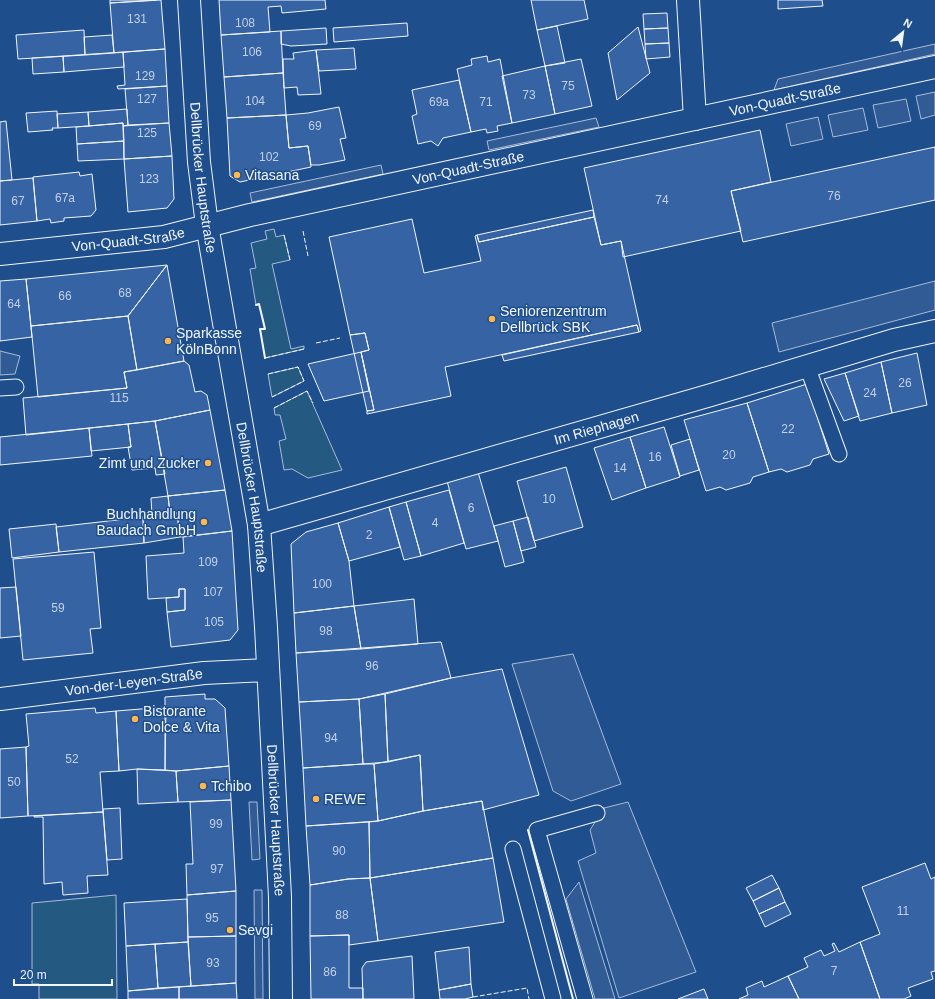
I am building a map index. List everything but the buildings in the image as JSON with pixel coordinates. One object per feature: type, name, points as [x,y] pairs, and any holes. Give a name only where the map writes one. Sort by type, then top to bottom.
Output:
[{"type":"street","name":"Dellbrücker Hauptstraße","points":[[189,0],[199,162],[207,226],[258,525],[268,670],[280,897],[281,999]]},
{"type":"street","points":[[688,0],[695,119]]},
{"type":"street","name":"Von-Quadt-Straße","points":[[0,254],[164,236],[250,215],[935,67]]},
{"type":"street","name":"Im Riephagen","points":[[258,525],[894,340],[935,331]]},
{"type":"street","name":"Von-der-Leyen-Straße","points":[[0,699],[204,673],[268,670]]},
{"type":"lane","points":[[808,366],[839,454]]},
{"type":"lane","points":[[0,388],[16,386]]},
{"type":"lane","points":[[585,999],[537,830],[597,813]]},
{"type":"lane","points":[[513,849],[553,999]]},
{"type":"shaded area","points":[[935,44],[935,54],[774,90],[778,79]]},
{"type":"shaded area","points":[[935,92],[935,115],[921,119],[916,96]]},
{"type":"shaded area","points":[[906,99],[911,121],[878,128],[873,105]]},
{"type":"shaded area","points":[[863,108],[868,130],[833,137],[828,115]]},
{"type":"shaded area","points":[[818,117],[823,139],[791,146],[786,124]]},
{"type":"shaded area","points":[[596,118],[599,127],[489,150],[487,141]]},
{"type":"shaded area","points":[[381,165],[383,174],[252,202],[250,193]]},
{"type":"shaded area","points":[[274,229],[276,237],[284,235],[290,260],[272,264],[291,349],[304,346],[304,349],[265,358],[260,329],[265,328],[259,304],[256,305],[250,269],[256,268],[251,243],[267,239],[265,231]]},
{"type":"shaded area","points":[[935,281],[935,310],[779,352],[772,323]]},
{"type":"shaded area","points":[[0,351],[20,356],[15,374],[0,375]]},
{"type":"shaded area","points":[[298,367],[304,381],[272,397],[268,374]]},
{"type":"shaded area","points":[[307,391],[342,470],[308,478],[292,469],[284,470],[279,441],[286,439],[280,415],[275,415],[274,408]]},
{"type":"shaded area","points":[[573,654],[621,784],[571,801],[553,791],[512,664]]},
{"type":"shaded area","points":[[249,802],[257,802],[260,859],[252,860]]},
{"type":"shaded area","points":[[628,802],[696,972],[619,998],[578,861],[596,853],[590,830],[604,808]]},
{"type":"shaded area","points":[[579,882],[615,999],[595,999],[566,899]]},
{"type":"shaded area","points":[[254,890],[262,890],[263,999],[255,999]]},
{"type":"shaded area","points":[[116,895],[117,999],[39,999],[39,984],[32,984],[32,903]]},
{"type":"fence","points":[[303,231],[308,256]]},
{"type":"fence","points":[[284,235],[290,260]]},
{"type":"fence","points":[[316,343],[340,338]]},
{"type":"fence","points":[[265,358],[304,349]]},
{"type":"fence","points":[[268,374],[298,367],[304,381],[272,397]]},
{"type":"fence","points":[[274,408],[307,391],[313,403]]},
{"type":"fence","points":[[473,997],[527,988],[529,999]]},
{"type":"wall","points":[[256,305],[259,304],[265,329],[260,329],[265,358]]},
{"type":"wall","points":[[528,830],[573,999]]},
{"type":"place","name":"Vitasana","points":[[237,175]]},
{"type":"place","name":"Seniorenzentrum Dellbrück SBK","points":[[492,319]]},
{"type":"place","name":"Sparkasse KölnBonn","points":[[168,341]]},
{"type":"place","name":"Zimt und Zucker","points":[[208,463]]},
{"type":"place","name":"Buchhandlung Baudach GmbH","points":[[204,522]]},
{"type":"place","name":"Bistorante Dolce & Vita","points":[[135,719]]},
{"type":"place","name":"Tchibo","points":[[203,786]]},
{"type":"place","name":"REWE","points":[[316,799]]},
{"type":"place","name":"Sevgi","points":[[230,930]]}]
